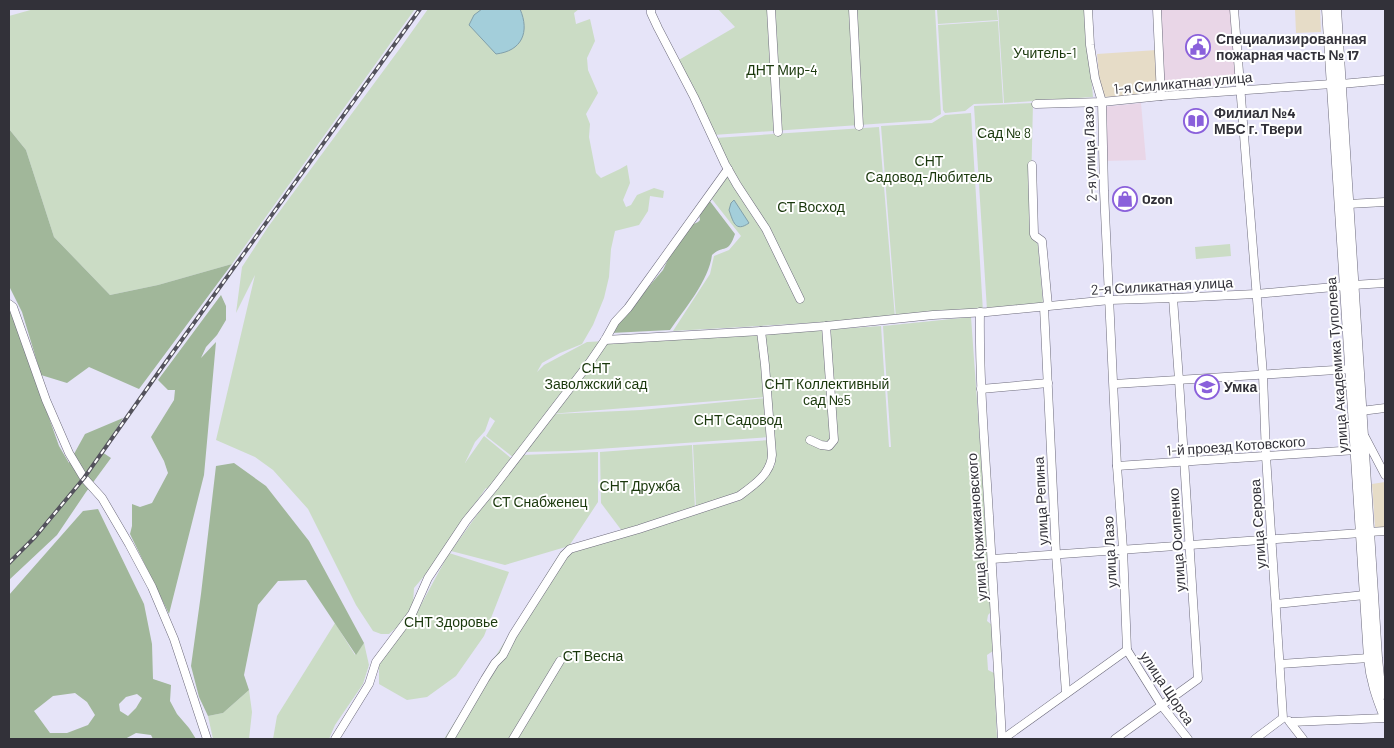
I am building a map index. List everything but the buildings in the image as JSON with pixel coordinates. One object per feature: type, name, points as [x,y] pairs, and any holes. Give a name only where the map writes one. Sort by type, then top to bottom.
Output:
[{"type":"main road","name":"улица Академика Туполева","points":[[1327,9],[1348,204],[1351,369],[1359,433],[1370,673],[1385,718]]},
{"type":"main road","name":"улица Академика Туполева","points":[[1336,9],[1336,84],[1349,285],[1362,411],[1356,450],[1378,667],[1385,694]]},
{"type":"street","points":[[651,9],[658,28],[728,169],[766,229],[800,299]]},
{"type":"street","points":[[771,9],[778,132]]},
{"type":"street","points":[[853,9],[860,126]]},
{"type":"street","name":"2-я улица Лазо","points":[[1088,9],[1090,45],[1095,78],[1102,102],[1104,191],[1110,300]]},
{"type":"street","points":[[1157,9],[1161,96]]},
{"type":"street","name":"улица Серова","points":[[1234,9],[1263,375],[1266,456],[1280,664],[1287,720]]},
{"type":"street","name":"1-я Силикатная улица","points":[[1036,104],[1102,102],[1385,80]]},
{"type":"street","name":"улица Репина","points":[[1032,165],[1034,234],[1042,241],[1056,554],[1066,694]]},
{"type":"street","points":[[335,739],[369,684],[376,662],[412,614],[428,578],[466,521],[605,340],[615,322],[628,308],[728,169]]},
{"type":"street","points":[[1348,204],[1385,202]]},
{"type":"street","name":"2-я Силикатная улица","points":[[605,340],[826,326],[1110,300],[1256,294],[1385,283]]},
{"type":"street","name":"улица Осипенко","points":[[1115,739],[1198,679],[1173,298]]},
{"type":"street","name":"улица Лазо","points":[[1110,300],[1127,650]]},
{"type":"street","points":[[9,304],[13,307],[46,400],[69,453],[84,478],[102,498],[152,587],[174,639],[207,739]]},
{"type":"street","name":"улица Кржижановского","points":[[980,312],[981,389],[1002,739]]},
{"type":"street","points":[[810,440],[829,446],[834,440],[826,326]]},
{"type":"street","points":[[450,739],[485,678],[503,654],[564,555],[570,549],[639,529],[739,496],[751,488],[767,472],[772,463],[772,455],[761,331]]},
{"type":"street","points":[[1114,384],[1351,369]]},
{"type":"street","points":[[981,389],[1048,383]]},
{"type":"street","points":[[1362,411],[1385,408]]},
{"type":"street","points":[[1359,433],[1385,475]]},
{"type":"street","name":"1-й проезд Котовского","points":[[1117,466],[1356,450]]},
{"type":"street","points":[[992,559],[1385,531]]},
{"type":"street","points":[[1276,604],[1365,595]]},
{"type":"street","points":[[1002,739],[1127,650]]},
{"type":"street","name":"улица Щорса","points":[[1127,650],[1162,706],[1188,739]]},
{"type":"street","points":[[1280,664],[1369,658]]},
{"type":"street","points":[[513,739],[560,661]]},
{"type":"street","points":[[1255,739],[1287,720],[1385,718]]},
{"type":"street","points":[[1287,720],[1304,739]]},
{"type":"shaded area","points":[[482,9],[520,9],[523,17],[524,33],[518,45],[505,52],[496,54],[469,25],[474,15]]},
{"type":"shaded area","name":"Специализированная пожарная часть № 17","points":[[1158,9],[1233,9],[1238,85],[1162,90]]},
{"type":"shaded area","points":[[1295,9],[1320,9],[1321,32],[1296,33]]},
{"type":"shaded area","points":[[1157,50],[1159,95],[1101,97],[1097,54]]},
{"type":"shaded area","points":[[1141,103],[1146,160],[1104,161],[1102,107]]},
{"type":"shaded area","points":[[9,129],[26,150],[54,237],[110,295],[158,285],[232,264],[139,389],[89,367],[67,383],[41,375],[22,312],[9,286]]},
{"type":"shaded area","points":[[706,196],[735,234],[730,245],[712,255],[710,265],[701,284],[670,330],[611,333],[614,327],[663,270],[673,249],[687,227],[700,220],[699,213]]},
{"type":"shaded area","points":[[734,200],[749,223],[741,227],[735,224],[729,210]]},
{"type":"shaded area","points":[[221,295],[226,306],[226,320],[217,335],[206,347],[201,358],[216,342],[204,475],[169,614],[130,534],[132,504],[140,507],[152,503],[168,473],[164,461],[151,437],[174,400],[175,390],[168,390],[158,380]]},
{"type":"shaded area","points":[[9,308],[59,446],[69,463],[85,434],[123,418],[102,452],[111,458],[57,535],[9,580]]},
{"type":"shaded area","points":[[234,463],[266,486],[309,541],[364,643],[356,655],[306,580],[278,581],[258,605],[244,675],[249,690],[223,713],[208,716],[199,697],[191,666],[216,466]]},
{"type":"shaded area","points":[[1385,482],[1385,527],[1375,527],[1372,484]]},
{"type":"shaded area","points":[[98,509],[144,604],[152,644],[153,679],[171,685],[170,701],[177,714],[196,739],[153,739],[151,735],[136,733],[125,739],[9,739],[9,595],[83,511]],"holes":[[[75,693],[87,702],[95,715],[88,725],[67,733],[50,733],[34,711],[53,696]],[[137,694],[142,698],[136,708],[128,716],[120,711],[119,704],[126,697]]]},
{"type":"green space","points":[[34,9],[415,9],[232,264],[158,285],[110,295],[54,237],[26,150],[9,129],[9,16]]},
{"type":"green space","points":[[428,9],[482,9],[522,14],[520,9],[579,9],[574,13],[576,24],[590,19],[595,41],[587,58],[588,70],[598,93],[586,114],[590,124],[589,137],[596,173],[601,178],[627,165],[630,183],[623,200],[626,207],[631,205],[637,195],[654,188],[664,191],[663,198],[650,196],[648,211],[639,225],[615,231],[611,249],[609,277],[604,298],[593,325],[582,344],[542,363],[537,372],[544,365],[587,342],[760,333],[766,397],[549,414],[522,455],[598,452],[598,502],[569,546],[505,565],[451,551],[492,494],[486,488],[431,568],[414,588],[413,604],[403,622],[389,634],[381,634],[373,631],[356,605],[308,509],[273,470],[255,457],[216,440],[255,275],[236,313],[242,267],[268,227]],"holes":[[[490,417],[495,421],[486,436],[514,458],[512,459],[484,436],[465,463],[475,442],[485,431]]]},
{"type":"green space","name":"ДНТ Мир-4","points":[[718,9],[935,9],[941,114],[931,120],[713,135],[677,61],[735,27]]},
{"type":"green space","points":[[937,9],[997,9],[998,20],[938,24]]},
{"type":"green space","name":"Учитель-1","points":[[998,9],[1085,9],[1093,97],[1004,103]]},
{"type":"green space","points":[[998,21],[1003,103],[974,104],[965,111],[945,113],[943,110],[938,25]]},
{"type":"green space","name":"Сад № 8","points":[[1033,103],[1030,232],[1038,245],[1043,303],[987,310],[974,106]]},
{"type":"green space","name":"СНТ Садовод-Любитель","points":[[971,113],[983,312],[896,318],[881,126],[932,123],[945,115]]},
{"type":"green space","name":"СТ Восход","points":[[879,127],[895,318],[673,331],[710,274],[714,256],[729,250],[741,236],[711,198],[731,170],[715,138]]},
{"type":"green space","points":[[1230,244],[1231,256],[1196,259],[1195,247]]},
{"type":"green space","points":[[971,317],[992,611],[988,615],[987,621],[992,625],[993,651],[987,655],[988,670],[994,673],[997,739],[444,739],[561,551],[738,501],[761,482],[775,465],[764,334],[881,326],[889,447],[891,447],[883,326]]},
{"type":"green space","name":"СНТ Садовод","points":[[766,398],[770,437],[569,451],[524,452],[553,414],[641,410]]},
{"type":"green space","points":[[770,440],[770,462],[756,481],[738,494],[696,508],[693,445]]},
{"type":"green space","name":"СНТ Дружба","points":[[692,445],[695,509],[622,531],[601,503],[600,452]]},
{"type":"green space","name":"СНТ Здоровье","points":[[449,553],[509,572],[484,636],[456,676],[427,697],[407,700],[379,684],[379,664],[416,614]]},
{"type":"green space","points":[[335,623],[355,655],[364,643],[369,665],[363,684],[335,725],[329,739],[273,739],[277,716]]},
{"type":"green space","points":[[249,690],[252,712],[249,739],[213,739],[208,716],[223,713]]},
{"type":"railway","points":[[9,563],[35,537],[84,478],[420,9]]},
{"type":"place","name":"Специализированная пожарная часть № 17","points":[[1198,47]]},
{"type":"place","name":"Филиал №4 МБС г. Твери","points":[[1196,121]]},
{"type":"place","name":"Ozon","points":[[1125,199]]},
{"type":"place","name":"Умка","points":[[1207,387]]},
{"type":"park label","name":"СНТ Заволжский сад","points":[[596,376]]},
{"type":"park label","name":"СНТ Коллективный сад №5","points":[[827,392]]},
{"type":"park label","name":"СТ Снабженец","points":[[540,502]]},
{"type":"park label","name":"СТ Весна","points":[[593,656]]}]
